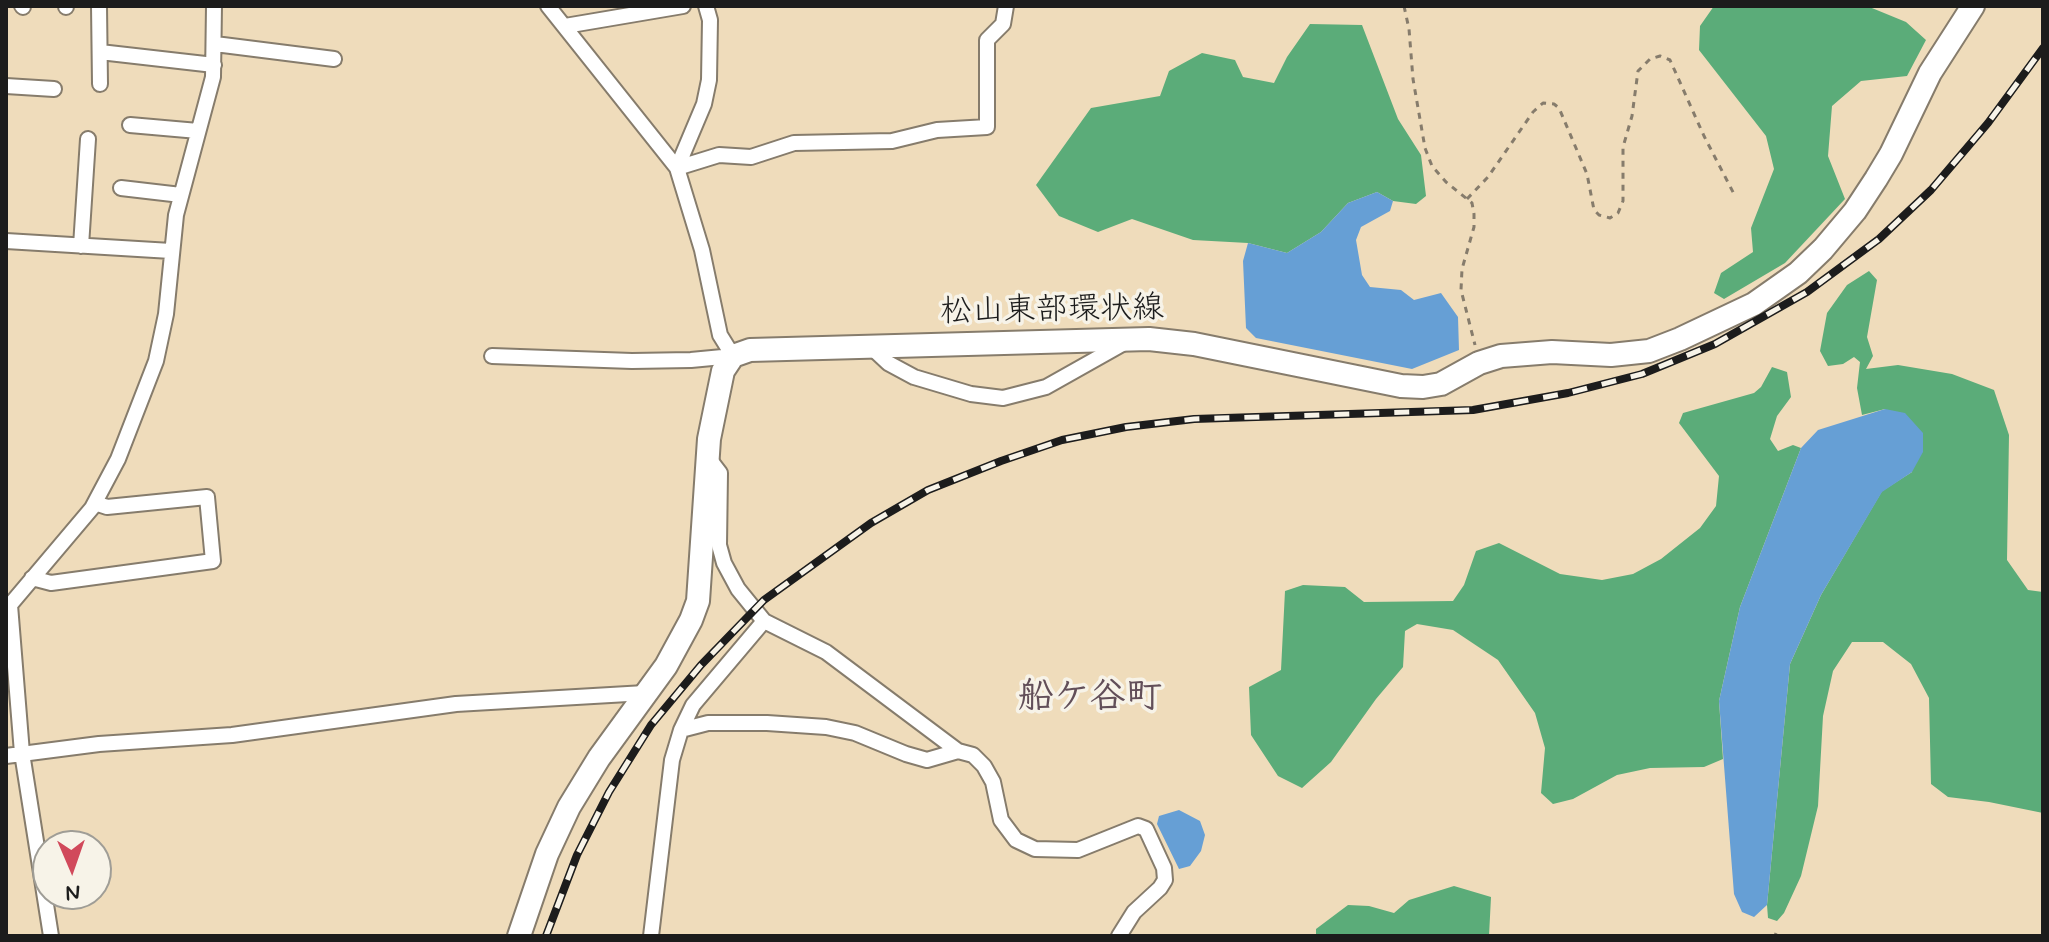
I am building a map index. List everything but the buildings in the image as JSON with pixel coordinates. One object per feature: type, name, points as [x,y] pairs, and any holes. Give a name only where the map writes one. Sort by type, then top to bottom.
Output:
[{"type":"main road","name":"松山東部環状線","points":[[733,356],[750,350],[873,349],[1130,339],[1194,344],[1401,386],[1423,387],[1441,384],[1479,363],[1501,356],[1526,353],[1611,355],[1649,351],[1721,321],[1777,288],[1823,249],[1855,211],[1891,154],[1930,73],[1973,6]]},
{"type":"main road","points":[[519,936],[547,854],[569,807],[599,758],[680,644],[698,601],[707,456],[723,371],[733,356]]},
{"type":"street","points":[[99,6],[100,84]]},
{"type":"street","points":[[51,936],[22,753],[8,604],[95,503],[118,459],[156,361],[166,314],[171,251],[181,195],[214,65],[214,6]]},
{"type":"street","points":[[492,356],[632,361],[733,356],[720,335],[702,250],[677,168],[548,6]]},
{"type":"street","points":[[565,26],[683,6]]},
{"type":"street","points":[[677,168],[704,104],[709,80],[710,20],[706,6]]},
{"type":"street","points":[[677,168],[719,155],[751,157],[794,143],[892,141],[937,130],[987,127],[987,40],[1003,24],[1006,6]]},
{"type":"street","points":[[215,44],[334,59]]},
{"type":"street","points":[[100,52],[214,65]]},
{"type":"street","points":[[6,86],[54,89]]},
{"type":"street","points":[[130,125],[198,131]]},
{"type":"street","points":[[81,246],[88,139]]},
{"type":"street","points":[[121,188],[181,195]]},
{"type":"street","points":[[6,241],[171,251]]},
{"type":"street","points":[[873,349],[888,363],[914,377],[987,398],[1003,398],[1046,387],[1130,339]]},
{"type":"street","points":[[707,456],[720,473],[719,545],[724,563],[738,589],[764,621],[826,652],[958,751],[973,755],[993,782],[1001,820],[1016,840],[1035,849],[1078,850],[1138,826],[1146,829],[1164,868],[1165,880],[1134,912],[1119,936]]},
{"type":"street","points":[[32,578],[51,583],[213,561],[207,497],[107,507],[95,503]]},
{"type":"street","points":[[651,936],[672,760],[681,730],[693,705],[764,621]]},
{"type":"street","points":[[6,756],[99,744],[232,735],[456,704],[645,693]]},
{"type":"street","points":[[681,730],[708,723],[826,727],[855,733],[927,760],[958,751]]},
{"type":"path","points":[[1404,6],[1425,148],[1432,166],[1472,203],[1474,227],[1462,269],[1461,290],[1479,363]]},
{"type":"path","points":[[1467,199],[1488,177],[1533,112],[1543,103],[1554,104],[1559,108],[1587,174],[1594,210],[1610,218],[1618,213],[1623,201],[1623,147],[1632,116],[1638,71],[1650,59],[1660,56],[1670,60],[1734,194]]},
{"type":"green space","points":[[1714,6],[1867,6],[1906,22],[1926,40],[1907,76],[1861,81],[1832,106],[1828,156],[1845,199],[1785,263],[1724,299],[1714,293],[1721,273],[1753,252],[1751,228],[1774,169],[1766,136],[1699,50],[1700,26]]},
{"type":"green space","points":[[1310,24],[1362,25],[1398,119],[1421,155],[1426,196],[1416,204],[1393,201],[1377,192],[1348,203],[1321,232],[1287,253],[1248,243],[1193,240],[1132,219],[1098,232],[1059,216],[1036,185],[1091,108],[1160,96],[1169,71],[1202,53],[1235,60],[1243,77],[1274,83],[1287,57]]},
{"type":"green space","points":[[1869,271],[1877,280],[1867,337],[1873,356],[1866,369],[1898,365],[1952,374],[1994,390],[2009,435],[2007,560],[2028,590],[2043,592],[2043,813],[1948,797],[1931,784],[1929,698],[1911,664],[1883,642],[1852,642],[1833,671],[1823,716],[1818,806],[1801,876],[1784,913],[1777,921],[1768,918],[1767,905],[1790,664],[1821,595],[1882,491],[1912,472],[1885,409],[1862,415],[1857,388],[1860,362],[1854,357],[1843,364],[1828,366],[1820,351],[1827,313],[1847,285]]},
{"type":"green space","points":[[1772,367],[1787,372],[1791,397],[1777,416],[1770,439],[1778,451],[1793,445],[1801,448],[1740,607],[1719,701],[1723,759],[1704,767],[1650,768],[1617,775],[1573,799],[1553,804],[1541,793],[1545,748],[1535,713],[1498,660],[1453,630],[1417,624],[1405,631],[1403,667],[1331,762],[1302,788],[1278,776],[1251,735],[1249,687],[1281,670],[1285,591],[1303,585],[1345,587],[1364,602],[1453,601],[1464,585],[1476,551],[1499,543],[1560,574],[1602,580],[1633,574],[1661,559],[1700,528],[1716,506],[1719,476],[1679,423],[1683,413],[1754,393]]},
{"type":"green space","points":[[1454,886],[1491,897],[1489,936],[1316,936],[1316,929],[1348,905],[1369,906],[1394,913],[1409,900]]},
{"type":"water","points":[[1377,192],[1393,201],[1390,211],[1361,227],[1356,240],[1362,275],[1370,287],[1401,290],[1414,300],[1441,293],[1458,317],[1459,350],[1412,369],[1256,338],[1246,328],[1243,261],[1248,243],[1287,253],[1321,232],[1348,203]]},
{"type":"water","points":[[1885,409],[1905,413],[1923,433],[1923,452],[1912,472],[1882,492],[1821,595],[1790,664],[1767,905],[1754,917],[1742,912],[1734,894],[1719,701],[1740,607],[1801,448],[1818,430]]},
{"type":"water","points":[[1179,810],[1200,821],[1205,835],[1201,851],[1190,866],[1179,869],[1157,824],[1159,816]]},
{"type":"railway","points":[[546,936],[577,855],[609,792],[651,725],[701,665],[764,600],[871,523],[928,490],[1001,461],[1062,440],[1126,427],[1194,419],[1473,410],[1568,393],[1642,374],[1715,344],[1807,292],[1879,239],[1931,190],[1988,123],[2043,48]]},
{"type":"district","name":"船ケ谷町","points":[[1090,699]]}]
